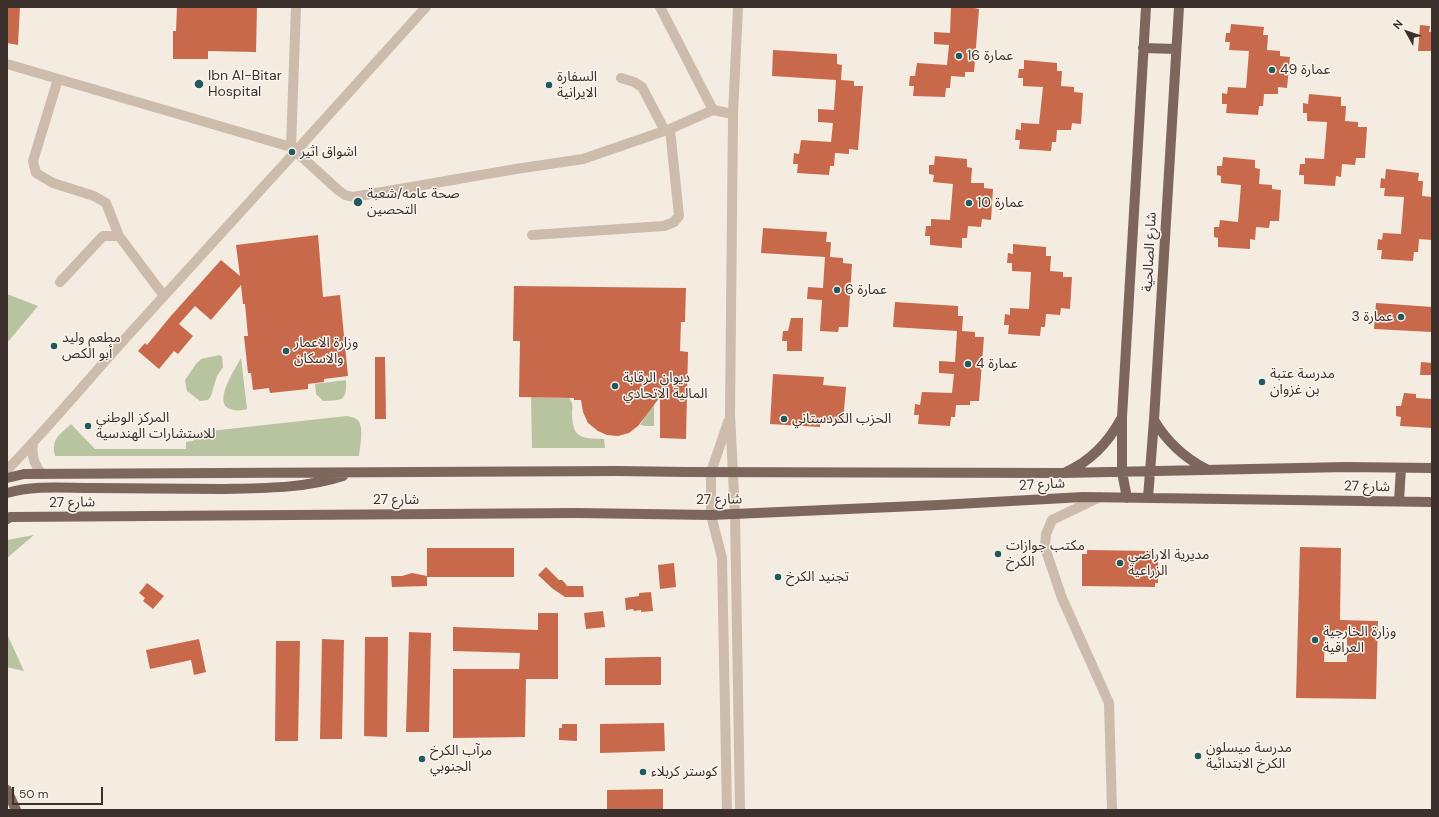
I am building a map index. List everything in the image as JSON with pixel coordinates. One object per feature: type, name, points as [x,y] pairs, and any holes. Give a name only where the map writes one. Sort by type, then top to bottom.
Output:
[{"type":"main road","name":"شارع الصالحية","points":[[1127,498],[1122,472],[1122,417],[1146,7]]},
{"type":"main road","name":"شارع الصالحية","points":[[1148,498],[1154,420],[1178,7]]},
{"type":"main road","points":[[1144,48],[1176,50]]},
{"type":"main road","points":[[1062,474],[1075,468],[1097,451],[1111,435],[1122,417]]},
{"type":"main road","points":[[1154,420],[1181,454],[1206,469]]},
{"type":"main road","name":"شارع 27","points":[[7,478],[24,474],[618,471],[1062,474],[1206,469],[1346,467],[1432,468]]},
{"type":"main road","points":[[1399,501],[1401,468]]},
{"type":"main road","points":[[7,493],[39,488],[291,488],[326,482],[352,473]]},
{"type":"main road","name":"شارع 27","points":[[7,519],[26,517],[569,513],[711,515],[1100,497],[1432,502]]},
{"type":"main road","points":[[7,790],[16,810]]},
{"type":"street","points":[[294,150],[296,7]]},
{"type":"street","points":[[7,470],[33,444],[294,150],[426,7]]},
{"type":"street","points":[[660,7],[713,110]]},
{"type":"street","points":[[738,7],[733,114],[730,414],[735,514],[740,810]]},
{"type":"street","points":[[7,64],[294,150],[338,190],[345,195],[353,197],[582,158],[668,130],[713,110],[733,114]]},
{"type":"street","points":[[532,235],[664,226],[674,222],[679,216],[668,130],[642,87],[634,82],[621,78]]},
{"type":"street","points":[[58,79],[33,161],[36,173],[54,183],[94,196],[106,204],[119,236],[164,296]]},
{"type":"street","points":[[60,282],[103,236],[119,236]]},
{"type":"street","points":[[727,810],[722,558],[711,515],[711,472],[730,414]]},
{"type":"street","points":[[33,444],[33,460],[35,466],[42,474]]},
{"type":"street","points":[[1100,497],[1052,520],[1046,534],[1045,548],[1062,598],[1109,703],[1112,810]]},
{"type":"green space","points":[[7,294],[38,306],[7,343]]},
{"type":"green space","points":[[220,355],[222,357],[223,367],[217,376],[211,396],[208,400],[200,401],[187,391],[185,380],[201,359]]},
{"type":"green space","points":[[241,358],[247,409],[236,410],[227,407],[224,402],[224,395],[230,378]]},
{"type":"green space","points":[[346,380],[346,392],[339,400],[323,401],[316,394],[315,384]]},
{"type":"green space","points":[[531,397],[569,398],[573,408],[572,421],[576,432],[584,437],[604,439],[605,448],[532,448]]},
{"type":"green space","points":[[654,401],[654,426],[640,425],[650,407]]},
{"type":"green space","points":[[347,416],[355,418],[359,421],[361,436],[359,456],[55,456],[54,450],[55,441],[71,424],[95,449],[186,449],[186,442],[193,441],[201,432]]},
{"type":"green space","points":[[34,535],[7,558],[7,540]]},
{"type":"green space","points":[[7,634],[24,671],[7,667]]},
{"type":"building","points":[[7,7],[20,7],[18,45],[7,43]]},
{"type":"building","points":[[177,7],[257,7],[256,52],[208,51],[208,59],[173,59],[173,31],[176,31]]},
{"type":"building","name":"عمارة 16","points":[[951,7],[970,7],[979,9],[974,72],[965,72],[965,77],[951,76],[950,88],[946,88],[945,97],[913,96],[914,86],[909,86],[910,76],[915,76],[917,63],[947,65],[949,45],[934,44],[934,32],[950,33]]},
{"type":"building","name":"عمارة 49","points":[[1231,24],[1264,27],[1263,35],[1268,35],[1267,50],[1280,51],[1280,56],[1290,57],[1287,88],[1278,87],[1278,94],[1264,94],[1263,106],[1259,106],[1258,115],[1226,113],[1227,104],[1222,104],[1222,93],[1227,94],[1228,87],[1246,88],[1249,51],[1229,50],[1230,42],[1225,42],[1226,33],[1230,33]]},
{"type":"building","points":[[1420,25],[1430,26],[1429,32],[1432,32],[1432,51],[1418,51]]},
{"type":"building","points":[[773,50],[837,54],[837,64],[842,65],[841,80],[854,81],[854,86],[863,86],[858,150],[849,149],[849,154],[835,153],[834,166],[830,166],[829,175],[797,173],[798,164],[793,164],[794,153],[799,154],[801,140],[831,142],[833,123],[818,122],[818,109],[834,110],[836,80],[772,76]]},
{"type":"building","points":[[1024,60],[1057,63],[1057,71],[1062,71],[1061,86],[1074,87],[1074,92],[1083,93],[1081,124],[1072,123],[1071,130],[1057,130],[1056,142],[1052,142],[1051,151],[1019,149],[1020,140],[1015,140],[1016,129],[1021,130],[1021,123],[1039,124],[1043,87],[1023,86],[1023,78],[1018,78],[1019,69],[1024,69]]},
{"type":"building","points":[[1309,94],[1341,97],[1341,106],[1346,106],[1345,121],[1358,122],[1358,127],[1367,127],[1365,158],[1356,158],[1355,165],[1342,164],[1341,177],[1336,176],[1335,186],[1304,184],[1304,175],[1299,175],[1300,164],[1305,164],[1305,158],[1324,159],[1327,122],[1307,121],[1307,113],[1303,113],[1303,103],[1308,104]]},
{"type":"building","name":"عمارة 10","points":[[935,156],[967,159],[967,167],[972,168],[971,183],[984,183],[984,188],[993,189],[991,220],[982,219],[981,227],[968,226],[967,238],[962,238],[962,248],[930,245],[930,236],[925,236],[926,226],[931,226],[931,219],[950,220],[953,184],[933,182],[934,175],[929,174],[929,165],[934,165]]},
{"type":"building","points":[[1223,157],[1255,160],[1255,168],[1260,169],[1259,184],[1272,185],[1272,189],[1281,190],[1279,221],[1270,221],[1269,228],[1256,227],[1255,240],[1250,239],[1250,249],[1218,247],[1218,238],[1214,237],[1214,227],[1219,227],[1220,220],[1238,222],[1241,185],[1221,183],[1221,176],[1217,175],[1217,166],[1222,166]]},
{"type":"building","points":[[1386,169],[1419,173],[1418,181],[1423,181],[1422,196],[1432,197],[1432,240],[1419,239],[1418,252],[1414,252],[1413,261],[1381,259],[1382,250],[1377,250],[1378,239],[1382,240],[1383,233],[1401,234],[1404,197],[1384,196],[1385,188],[1380,188],[1381,178],[1385,179]]},
{"type":"building","name":"عمارة 6","points":[[763,228],[827,232],[826,242],[831,242],[830,257],[843,258],[843,263],[852,264],[848,327],[839,327],[838,332],[820,331],[822,300],[807,299],[808,287],[823,288],[825,257],[761,253]]},
{"type":"building","points":[[318,235],[323,297],[340,295],[348,376],[324,379],[324,382],[308,384],[308,389],[270,393],[269,388],[253,390],[251,373],[248,373],[244,336],[248,336],[245,304],[243,304],[241,285],[211,320],[195,306],[179,324],[193,336],[178,354],[174,351],[159,369],[138,351],[145,343],[147,345],[221,260],[240,276],[236,245]]},
{"type":"building","points":[[1013,244],[1046,247],[1046,256],[1051,256],[1050,271],[1063,272],[1063,277],[1072,277],[1070,309],[1061,308],[1060,315],[1046,314],[1045,327],[1041,327],[1040,336],[1008,334],[1009,325],[1004,325],[1005,314],[1010,315],[1010,308],[1029,309],[1031,272],[1012,271],[1012,263],[1007,263],[1008,253],[1013,254]]},
{"type":"building","points":[[514,286],[686,288],[685,322],[681,322],[680,351],[688,352],[686,439],[660,438],[660,397],[638,426],[629,433],[618,436],[607,435],[598,431],[588,423],[583,412],[581,400],[574,400],[574,398],[519,397],[520,341],[513,341]]},
{"type":"building","name":"عمارة 4","points":[[895,302],[958,306],[958,316],[963,316],[962,331],[975,332],[975,337],[984,337],[979,401],[970,401],[970,405],[956,405],[955,417],[951,417],[950,426],[918,424],[919,415],[914,415],[915,404],[920,405],[922,392],[952,393],[954,374],[939,373],[939,361],[955,362],[957,331],[893,327]]},
{"type":"building","name":"عمارة 3","points":[[1376,303],[1432,307],[1432,332],[1374,329]]},
{"type":"building","points":[[791,318],[803,318],[802,351],[787,351],[787,341],[782,341],[783,331],[788,331]]},
{"type":"building","points":[[375,357],[385,357],[386,419],[375,419]]},
{"type":"building","points":[[1421,362],[1432,363],[1432,375],[1420,375]]},
{"type":"building","points":[[773,374],[824,377],[823,385],[846,387],[843,422],[820,420],[820,427],[770,424]]},
{"type":"building","points":[[1404,393],[1416,394],[1416,398],[1432,399],[1432,428],[1400,426],[1401,417],[1396,416],[1396,406],[1401,406]]},
{"type":"building","points":[[1300,547],[1341,548],[1340,620],[1378,621],[1376,699],[1296,698]],"holes":[[[1325,633],[1347,633],[1347,662],[1324,662]]]},
{"type":"building","points":[[427,548],[514,548],[514,577],[427,577],[427,586],[392,587],[391,576],[402,576],[412,573],[427,576]]},
{"type":"building","points":[[1087,550],[1154,551],[1154,555],[1158,555],[1158,583],[1155,583],[1155,587],[1082,586],[1082,554],[1087,554]]},
{"type":"building","points":[[674,563],[676,587],[660,589],[658,565]]},
{"type":"building","points":[[546,567],[567,586],[583,586],[584,597],[565,597],[553,589],[538,575]]},
{"type":"building","points":[[147,583],[164,596],[153,609],[143,601],[145,598],[139,593]]},
{"type":"building","points":[[651,592],[653,611],[641,612],[641,610],[626,610],[625,598],[639,596],[639,593]]},
{"type":"building","points":[[603,611],[605,627],[586,629],[584,613]]},
{"type":"building","points":[[538,613],[558,613],[558,679],[526,679],[525,737],[453,738],[453,669],[519,669],[520,653],[453,651],[453,627],[538,630]]},
{"type":"building","points":[[409,632],[431,633],[429,732],[406,732]]},
{"type":"building","points":[[365,637],[388,637],[387,737],[364,736]]},
{"type":"building","points":[[199,639],[206,672],[194,675],[191,660],[150,669],[146,650]]},
{"type":"building","points":[[322,639],[344,640],[342,739],[320,739]]},
{"type":"building","points":[[276,641],[300,641],[298,741],[275,741]]},
{"type":"building","points":[[661,657],[661,685],[605,685],[605,658]]},
{"type":"building","points":[[664,723],[665,751],[600,753],[600,724]]},
{"type":"building","points":[[562,724],[577,724],[577,741],[559,740],[559,728],[562,728]]},
{"type":"building","points":[[663,789],[663,810],[607,810],[607,790]]},
{"type":"place","name":"عمارة 16","points":[[959,56]]},
{"type":"place","name":"عمارة 49","points":[[1272,70]]},
{"type":"place","name":"Ibn Al-Bitar Hospital","points":[[199,84]]},
{"type":"place","name":"السفارة الايرانية","points":[[549,85]]},
{"type":"place","name":"اشواق اثير","points":[[292,152]]},
{"type":"place","name":"صحة عامه/شعبة التحصين","points":[[358,202]]},
{"type":"place","name":"عمارة 10","points":[[969,203]]},
{"type":"place","name":"عمارة 6","points":[[837,290]]},
{"type":"place","name":"عمارة 3","points":[[1401,317]]},
{"type":"place","name":"مطعم وليد أبو الكص","points":[[54,346]]},
{"type":"place","name":"وزارة الاعمار والاسكان","points":[[286,351]]},
{"type":"place","name":"عمارة 4","points":[[968,364]]},
{"type":"place","name":"مدرسة عتبة بن غزوان","points":[[1262,382]]},
{"type":"place","name":"ديوان الرقابة المالية الاتحادي","points":[[615,386]]},
{"type":"place","name":"الحزب الكردستاني","points":[[784,419]]},
{"type":"place","name":"المركز الوطني للاستشارات الهندسية","points":[[88,426]]},
{"type":"place","name":"مكتب جوازات الكرخ","points":[[998,554]]},
{"type":"place","name":"مديرية الاراضي الزراعية","points":[[1120,563]]},
{"type":"place","name":"تجنيد الكرخ","points":[[778,577]]},
{"type":"place","name":"وزارة الخارجية العراقية","points":[[1315,640]]},
{"type":"place","name":"مدرسة ميسلون الكرخ الابتدائية","points":[[1198,756]]},
{"type":"place","name":"مرآب الكرخ الجنوبي","points":[[422,759]]},
{"type":"place","name":"كوستر كربلاء","points":[[643,772]]}]
